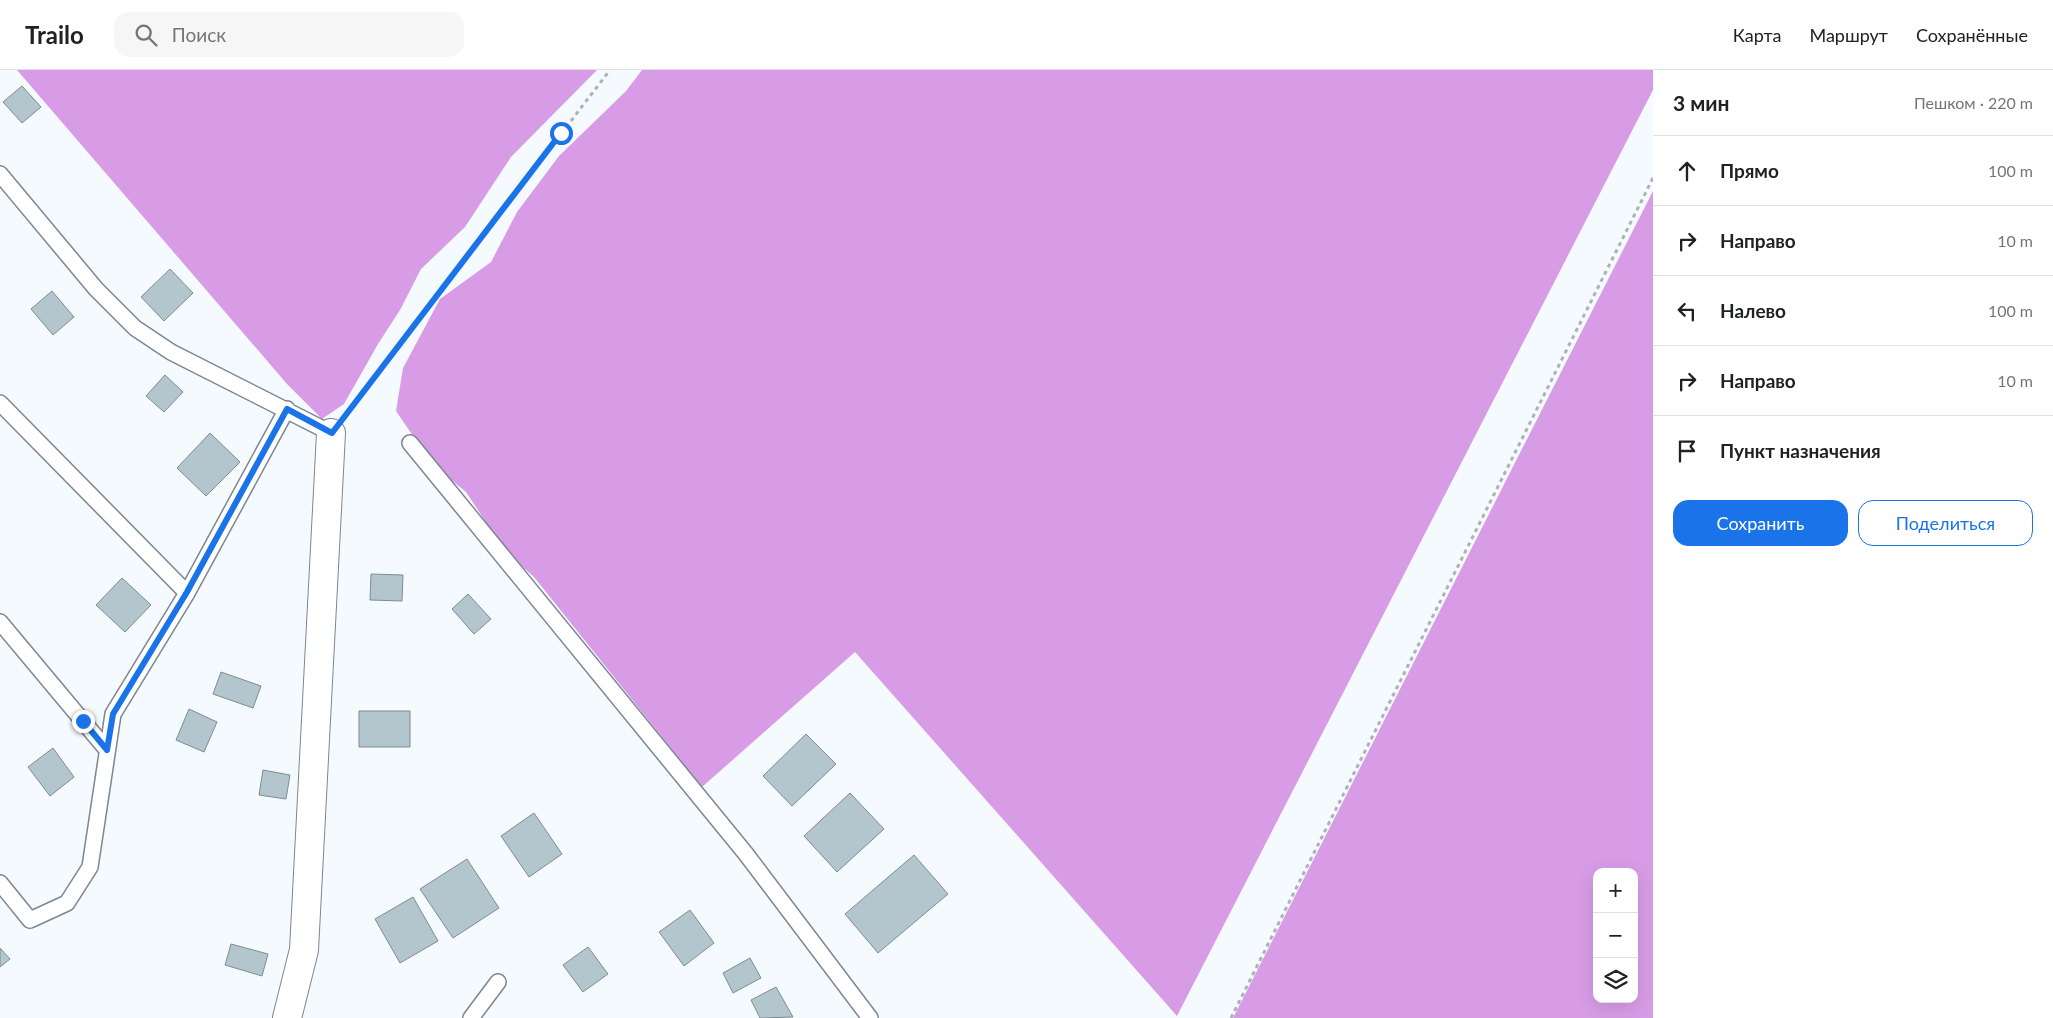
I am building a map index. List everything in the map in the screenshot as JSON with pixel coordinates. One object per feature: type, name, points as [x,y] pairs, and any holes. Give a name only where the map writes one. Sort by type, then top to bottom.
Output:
[{"type":"street","points":[[286,1018],[304,950],[332,433]]},
{"type":"lane","points":[[0,174],[96,288],[135,328],[171,352],[332,433]]},
{"type":"lane","points":[[0,403],[187,592]]},
{"type":"lane","points":[[0,883],[30,920],[68,904],[90,867],[113,714],[187,592],[287,409]]},
{"type":"lane","points":[[410,443],[746,854],[870,1018]]},
{"type":"lane","points":[[0,622],[107,750]]},
{"type":"lane","points":[[471,1018],[498,982]]},
{"type":"path","points":[[332,433],[610,70]]},
{"type":"path","points":[[1231,1018],[1653,178]]},
{"type":"shaded area","points":[[17,70],[597,70],[511,157],[465,227],[421,269],[400,310],[344,404],[322,419],[287,384]]},
{"type":"shaded area","points":[[642,70],[1653,70],[1653,90],[1177,1016],[855,652],[702,787],[534,577],[505,551],[466,492],[433,465],[396,411],[403,368],[440,299],[491,262],[517,212],[559,156],[626,91]]},
{"type":"shaded area","points":[[1653,191],[1653,1018],[1233,1018]]},
{"type":"building","points":[[22,86],[41,107],[22,123],[3,102]]},
{"type":"building","points":[[170,269],[193,293],[164,321],[141,297]]},
{"type":"building","points":[[52,291],[74,317],[53,335],[31,309]]},
{"type":"building","points":[[165,375],[183,392],[164,412],[146,396]]},
{"type":"building","points":[[210,433],[240,462],[206,496],[177,468]]},
{"type":"building","points":[[371,574],[403,575],[402,601],[370,600]]},
{"type":"building","points":[[122,578],[151,605],[125,632],[96,605]]},
{"type":"building","points":[[468,594],[491,619],[474,634],[452,609]]},
{"type":"building","points":[[221,672],[261,686],[253,708],[213,694]]},
{"type":"building","points":[[189,709],[217,722],[204,752],[176,740]]},
{"type":"building","points":[[359,711],[410,711],[410,747],[359,747]]},
{"type":"building","points":[[806,734],[836,764],[792,806],[763,776]]},
{"type":"building","points":[[53,748],[74,777],[50,796],[28,767]]},
{"type":"building","points":[[263,770],[290,775],[286,799],[259,795]]},
{"type":"building","points":[[850,793],[884,829],[837,872],[804,836]]},
{"type":"building","points":[[534,813],[562,854],[529,877],[501,836]]},
{"type":"building","points":[[914,855],[948,894],[878,953],[845,914]]},
{"type":"building","points":[[467,859],[499,908],[453,938],[420,889]]},
{"type":"building","points":[[413,897],[438,941],[400,963],[375,919]]},
{"type":"building","points":[[690,910],[714,943],[684,966],[659,932]]},
{"type":"building","points":[[231,944],[268,954],[262,976],[225,965]]},
{"type":"building","points":[[588,947],[608,974],[583,992],[563,965]]},
{"type":"building","points":[[0,948],[10,959],[0,967]]},
{"type":"building","points":[[750,958],[761,978],[733,993],[723,973]]},
{"type":"building","points":[[776,987],[793,1017],[760,1018],[751,1000]]},
{"type":"route","points":[[83,721],[107,750],[113,714],[187,592],[287,409],[332,433],[561,133]]}]
